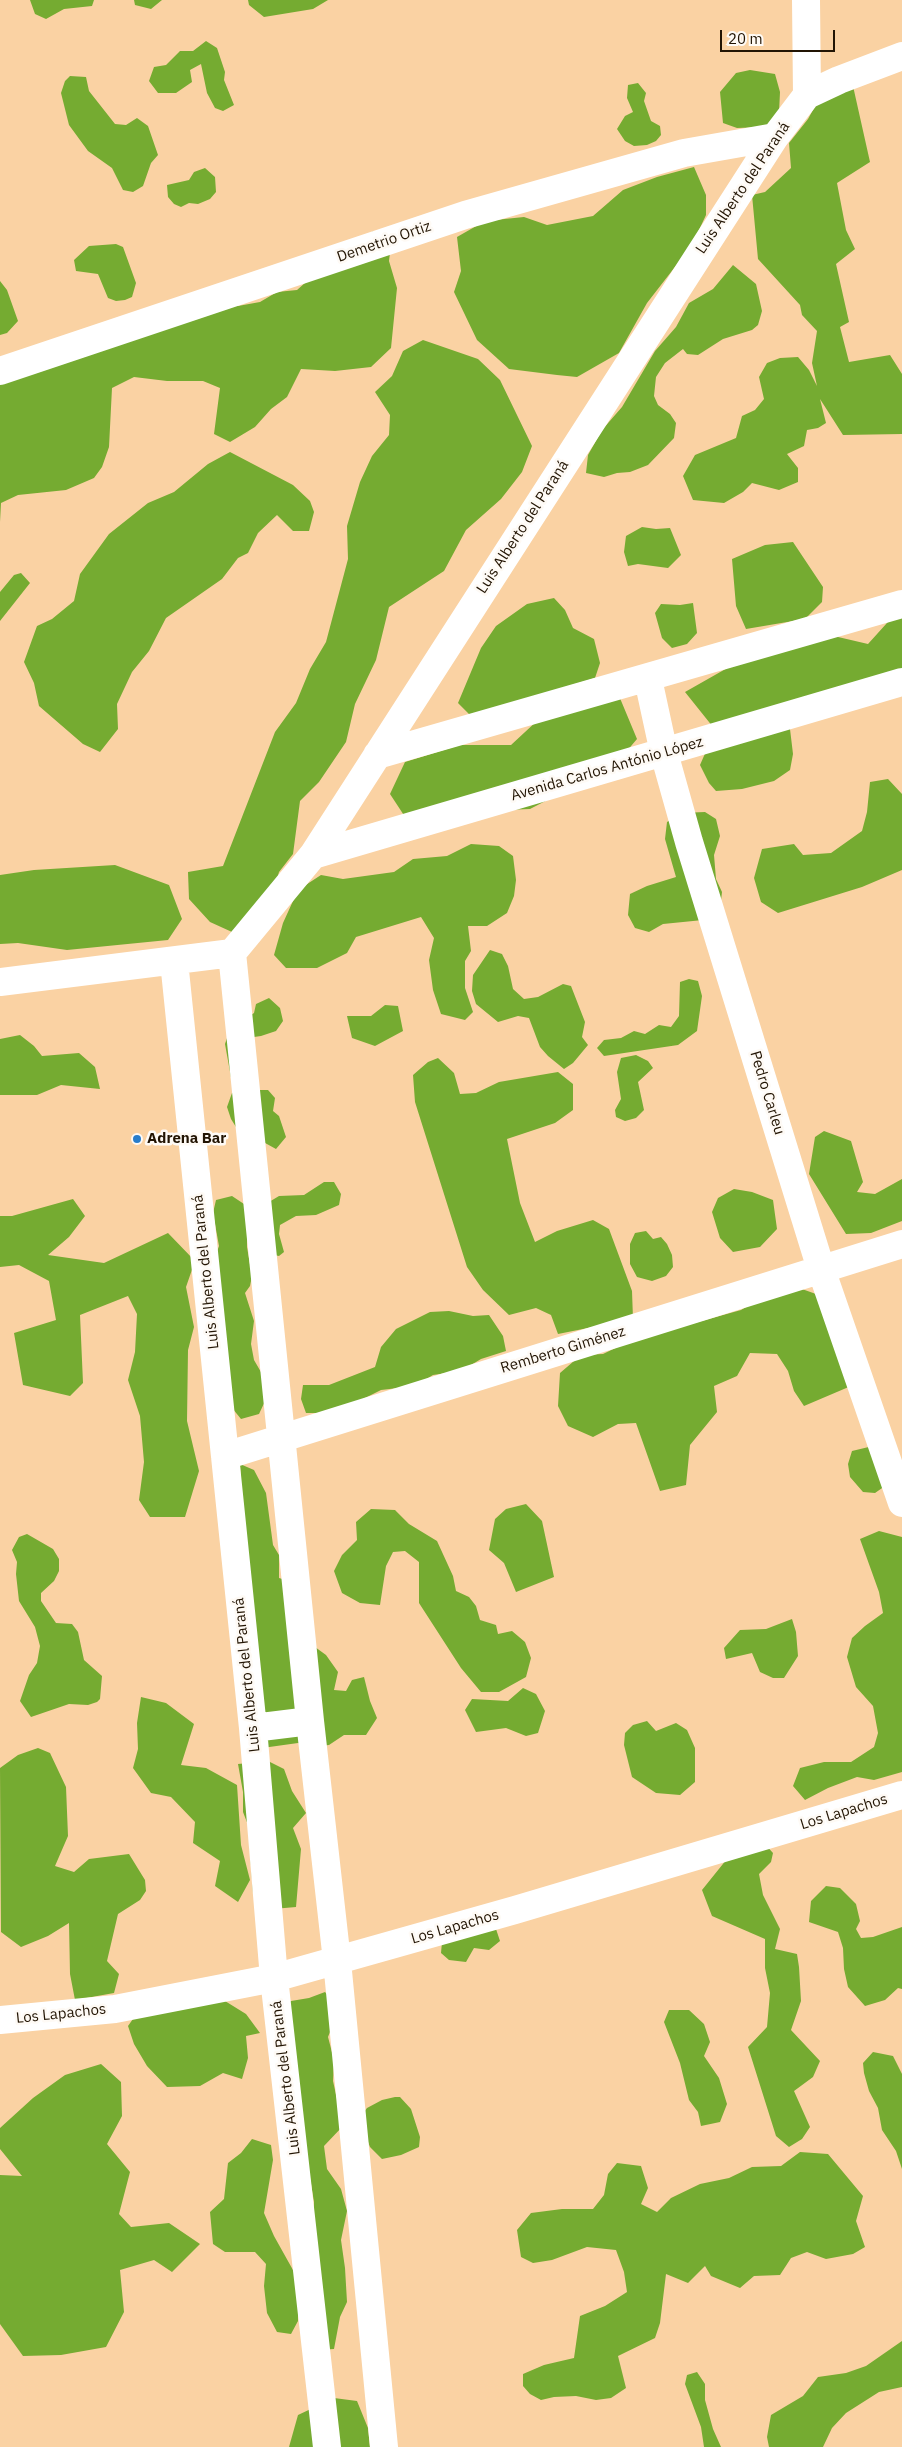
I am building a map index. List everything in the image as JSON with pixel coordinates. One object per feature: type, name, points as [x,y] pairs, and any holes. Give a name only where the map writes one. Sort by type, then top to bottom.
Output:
[{"type":"street","points":[[806,0],[807,96]]},
{"type":"street","name":"Luis Alberto del Paraná","points":[[232,953],[313,855],[775,137],[807,96],[839,80],[902,56]]},
{"type":"street","name":"Demetrio Ortiz","points":[[0,371],[464,215],[684,154],[775,137]]},
{"type":"street","points":[[377,755],[902,604]]},
{"type":"street","name":"Pedro Carleu","points":[[648,678],[664,753],[689,842],[821,1269],[902,1503]]},
{"type":"street","name":"Avenida Carlos António López","points":[[313,855],[902,682]]},
{"type":"street","points":[[0,982],[232,953],[310,1721],[337,1961],[384,2447]]},
{"type":"street","name":"Luis Alberto del Paraná","points":[[174,961],[253,1728],[274,1978],[327,2447]]},
{"type":"street","name":"Remberto Giménez","points":[[225,1456],[902,1244]]},
{"type":"street","points":[[253,1728],[310,1721]]},
{"type":"street","name":"Los Lapachos","points":[[0,2020],[115,2008],[274,1978],[902,1795]]},
{"type":"green space","points":[[30,0],[94,0],[92,6],[64,9],[46,19],[35,14]]},
{"type":"green space","points":[[134,0],[162,0],[151,9],[135,5]]},
{"type":"green space","points":[[248,0],[328,0],[313,9],[264,17],[249,5]]},
{"type":"green space","points":[[206,41],[217,48],[225,72],[224,80],[234,105],[223,111],[215,108],[207,93],[201,64],[190,70],[192,82],[176,93],[158,93],[149,81],[154,67],[166,65],[180,51],[193,51]]},
{"type":"green space","points":[[750,70],[775,74],[780,92],[779,113],[774,121],[764,127],[737,128],[723,123],[720,92],[736,73]]},
{"type":"green space","points":[[70,76],[86,77],[89,91],[115,124],[126,125],[137,118],[148,126],[158,155],[151,163],[143,186],[133,192],[123,190],[112,168],[88,151],[69,125],[61,93],[65,81]]},
{"type":"green space","points":[[638,83],[646,93],[644,101],[651,121],[660,126],[661,135],[656,141],[647,145],[634,146],[625,141],[617,129],[625,116],[633,112],[627,98],[628,85]]},
{"type":"green space","points":[[853,86],[870,162],[837,183],[846,230],[855,249],[836,264],[849,322],[840,327],[849,362],[890,355],[902,374],[902,434],[843,435],[820,399],[826,423],[818,428],[807,430],[804,446],[787,454],[798,468],[798,482],[779,490],[752,483],[743,492],[724,503],[693,500],[683,476],[695,455],[736,438],[742,416],[755,410],[764,399],[759,377],[767,363],[780,358],[798,357],[809,370],[817,386],[812,363],[817,331],[802,315],[800,305],[758,259],[752,195],[765,192],[791,168],[789,143],[808,119],[819,99]]},
{"type":"green space","points":[[694,167],[706,195],[706,215],[692,245],[647,303],[619,353],[577,377],[509,369],[477,340],[454,292],[461,271],[457,237],[485,221],[524,217],[547,225],[593,216],[623,190],[657,177]]},
{"type":"green space","points":[[205,168],[215,177],[216,192],[210,199],[198,204],[189,203],[181,207],[174,204],[168,197],[167,185],[189,180],[194,172]]},
{"type":"green space","points":[[374,231],[392,236],[389,261],[397,288],[391,348],[371,367],[335,371],[301,369],[287,397],[271,409],[255,427],[230,442],[214,434],[220,388],[203,381],[167,381],[134,377],[112,388],[109,447],[102,467],[94,478],[66,490],[18,495],[1,503],[0,522],[0,378],[227,291],[238,306],[260,302],[277,292],[297,290],[350,243]]},
{"type":"green space","points":[[116,244],[123,247],[136,283],[132,297],[116,301],[108,298],[98,274],[76,271],[74,260],[89,246]]},
{"type":"green space","points":[[733,265],[756,284],[762,311],[758,325],[752,330],[723,339],[698,355],[687,354],[683,349],[665,363],[656,377],[654,396],[658,405],[670,414],[676,423],[674,438],[648,465],[630,472],[604,477],[586,473],[588,455],[602,430],[622,407],[655,351],[676,327],[689,303],[713,289]]},
{"type":"green space","points":[[0,281],[7,290],[18,321],[7,333],[0,335]]},
{"type":"green space","points":[[423,340],[478,359],[500,380],[532,446],[522,472],[501,499],[466,530],[444,571],[389,607],[376,660],[355,704],[346,742],[319,782],[300,801],[293,854],[279,872],[269,908],[232,932],[210,922],[189,899],[188,872],[223,866],[275,732],[296,703],[310,669],[326,642],[348,559],[347,526],[360,482],[372,456],[389,435],[390,415],[375,392],[392,376],[403,351]]},
{"type":"green space","points":[[230,452],[293,485],[310,501],[314,512],[309,531],[293,531],[277,515],[258,533],[248,553],[238,558],[222,579],[166,618],[149,651],[132,672],[117,704],[118,729],[100,752],[83,744],[39,706],[34,683],[24,662],[37,626],[52,619],[74,601],[80,574],[109,534],[148,503],[174,492],[208,464]]},
{"type":"green space","points":[[642,527],[670,528],[681,555],[668,568],[638,564],[628,566],[624,552],[626,536]]},
{"type":"green space","points":[[793,542],[823,587],[822,602],[805,619],[746,629],[736,606],[732,559],[765,545]]},
{"type":"green space","points":[[21,573],[30,583],[0,621],[0,592],[14,575]]},
{"type":"green space","points":[[554,598],[565,610],[573,628],[594,639],[600,663],[595,678],[471,716],[458,703],[481,648],[496,626],[527,604]]},
{"type":"green space","points":[[693,603],[697,633],[687,644],[672,648],[662,638],[655,613],[661,604],[680,605]]},
{"type":"green space","points":[[902,611],[902,678],[717,732],[685,692],[752,654],[821,633],[868,644],[896,613]]},
{"type":"green space","points":[[617,691],[637,739],[615,765],[530,809],[456,812],[411,826],[390,794],[405,762],[460,745],[511,745],[552,707]]},
{"type":"green space","points":[[782,722],[790,729],[793,754],[790,770],[774,781],[742,789],[716,791],[709,783],[700,765],[707,749]]},
{"type":"green space","points":[[888,779],[902,794],[902,870],[862,887],[778,913],[761,902],[754,878],[762,849],[794,844],[803,855],[831,853],[862,831],[867,812],[870,782]]},
{"type":"green space","points":[[705,812],[716,819],[720,836],[714,855],[716,879],[722,892],[720,909],[703,920],[663,924],[649,932],[635,928],[628,915],[630,894],[647,886],[676,877],[665,839],[667,822],[681,813]]},
{"type":"green space","points":[[471,844],[499,846],[513,856],[516,880],[514,896],[507,913],[487,926],[468,926],[471,951],[465,961],[465,988],[473,1012],[465,1020],[441,1014],[433,990],[429,960],[434,938],[421,917],[356,937],[347,953],[317,968],[286,968],[274,955],[283,923],[298,890],[321,875],[343,879],[394,872],[413,859],[447,856]]},
{"type":"green space","points":[[115,865],[169,885],[182,919],[168,940],[67,950],[18,943],[0,944],[0,875],[34,870]]},
{"type":"green space","points":[[490,950],[502,954],[508,966],[513,989],[524,999],[538,997],[563,984],[571,986],[585,1022],[582,1037],[588,1045],[573,1063],[564,1069],[548,1056],[540,1047],[529,1018],[518,1016],[498,1022],[476,1004],[472,991],[473,975]]},
{"type":"green space","points":[[689,979],[698,981],[702,996],[697,1031],[678,1045],[604,1056],[597,1048],[604,1040],[621,1038],[634,1031],[645,1034],[659,1025],[671,1027],[679,1016],[680,982]]},
{"type":"green space","points":[[269,998],[280,1008],[283,1021],[276,1031],[247,1038],[232,1083],[225,1044],[230,1029],[254,1013],[256,1004]]},
{"type":"green space","points":[[385,1005],[398,1006],[403,1031],[375,1046],[352,1038],[347,1016],[371,1016]]},
{"type":"green space","points":[[20,1035],[34,1046],[42,1056],[79,1053],[95,1067],[100,1089],[61,1085],[37,1095],[0,1095],[0,1039]]},
{"type":"green space","points":[[636,1055],[648,1061],[653,1068],[638,1082],[644,1110],[636,1118],[625,1121],[616,1117],[615,1110],[621,1099],[617,1072],[621,1058]]},
{"type":"green space","points":[[438,1058],[454,1073],[460,1094],[476,1093],[499,1082],[558,1072],[573,1084],[573,1110],[555,1123],[507,1139],[520,1203],[535,1242],[557,1231],[593,1220],[609,1229],[632,1291],[633,1319],[558,1334],[551,1315],[536,1308],[509,1315],[483,1290],[467,1267],[415,1102],[413,1075],[428,1062]]},
{"type":"green space","points":[[268,1090],[275,1098],[273,1111],[279,1116],[286,1137],[276,1149],[236,1127],[231,1119],[227,1107],[232,1093]]},
{"type":"green space","points":[[824,1131],[851,1141],[863,1182],[857,1192],[875,1194],[902,1179],[902,1221],[871,1233],[846,1234],[809,1174],[815,1137]]},
{"type":"green space","points":[[324,1182],[334,1182],[341,1194],[339,1205],[316,1215],[296,1216],[280,1225],[279,1234],[284,1252],[279,1256],[269,1254],[264,1205],[279,1196],[304,1195]]},
{"type":"green space","points":[[734,1189],[752,1192],[773,1200],[777,1229],[760,1247],[733,1252],[720,1238],[712,1212],[718,1198]]},
{"type":"green space","points":[[232,1196],[247,1206],[247,1247],[252,1276],[250,1286],[245,1293],[254,1321],[251,1344],[254,1360],[265,1379],[267,1397],[259,1414],[241,1419],[228,1403],[222,1352],[226,1336],[219,1308],[214,1260],[219,1246],[213,1213],[216,1200]]},
{"type":"green space","points":[[73,1199],[85,1216],[69,1237],[48,1255],[104,1263],[168,1233],[195,1261],[186,1287],[194,1327],[188,1350],[187,1421],[199,1471],[185,1517],[150,1517],[139,1500],[144,1462],[140,1416],[128,1380],[135,1352],[137,1314],[128,1296],[80,1315],[83,1383],[70,1396],[23,1385],[14,1333],[56,1320],[49,1281],[19,1265],[0,1267],[0,1216],[12,1216]]},
{"type":"green space","points":[[646,1231],[653,1239],[661,1237],[672,1255],[673,1267],[666,1276],[652,1281],[637,1277],[630,1264],[630,1244],[635,1233]]},
{"type":"green space","points":[[785,1283],[816,1294],[851,1386],[804,1406],[794,1391],[788,1371],[777,1354],[750,1353],[737,1376],[714,1386],[717,1412],[690,1445],[686,1485],[660,1491],[636,1423],[618,1424],[593,1437],[568,1426],[558,1406],[560,1373],[581,1355],[603,1354],[630,1341],[741,1310]]},
{"type":"green space","points":[[449,1311],[473,1316],[489,1315],[503,1336],[506,1351],[481,1359],[461,1371],[433,1375],[415,1386],[381,1390],[363,1399],[322,1413],[306,1413],[301,1399],[303,1385],[329,1385],[375,1367],[381,1347],[396,1329],[430,1312]]},
{"type":"green space","points":[[877,1445],[885,1486],[875,1493],[863,1492],[850,1477],[848,1464],[852,1451]]},
{"type":"green space","points":[[240,1464],[254,1470],[266,1493],[273,1545],[279,1555],[279,1578],[296,1583],[315,1647],[326,1655],[338,1672],[334,1690],[346,1691],[352,1680],[364,1677],[370,1701],[377,1718],[366,1735],[344,1735],[329,1745],[312,1747],[298,1743],[255,1749]]},
{"type":"green space","points":[[526,1504],[542,1521],[554,1577],[516,1592],[504,1563],[489,1550],[495,1519],[506,1509]]},
{"type":"green space","points":[[371,1509],[395,1510],[409,1524],[437,1541],[453,1576],[456,1591],[469,1597],[476,1606],[480,1620],[496,1625],[498,1634],[512,1631],[525,1642],[531,1658],[526,1677],[499,1692],[481,1692],[461,1668],[419,1603],[419,1562],[405,1551],[393,1552],[386,1566],[380,1605],[360,1603],[342,1593],[334,1571],[342,1555],[357,1540],[356,1522]]},
{"type":"green space","points":[[879,1531],[902,1537],[902,1772],[874,1780],[857,1777],[828,1788],[805,1800],[793,1786],[800,1768],[824,1762],[851,1762],[874,1747],[878,1733],[873,1706],[856,1687],[847,1657],[852,1638],[883,1613],[879,1592],[860,1539]]},
{"type":"green space","points":[[27,1534],[53,1549],[59,1559],[59,1571],[54,1581],[41,1593],[41,1601],[56,1623],[72,1624],[78,1632],[84,1660],[102,1676],[100,1699],[97,1702],[88,1705],[69,1704],[31,1717],[20,1701],[29,1675],[37,1663],[40,1646],[35,1627],[19,1601],[16,1574],[17,1562],[12,1550],[19,1537]]},
{"type":"green space","points":[[792,1619],[796,1632],[798,1656],[784,1678],[773,1678],[760,1672],[752,1653],[726,1659],[724,1648],[740,1630],[766,1629]]},
{"type":"green space","points":[[523,1688],[536,1694],[545,1711],[538,1733],[526,1736],[506,1728],[476,1732],[465,1710],[472,1699],[508,1701]]},
{"type":"green space","points":[[141,1697],[166,1703],[194,1724],[181,1765],[206,1768],[237,1785],[241,1845],[250,1880],[238,1902],[215,1886],[220,1861],[193,1843],[195,1822],[171,1797],[151,1793],[133,1768],[138,1749],[137,1723]]},
{"type":"green space","points":[[647,1721],[656,1731],[676,1723],[687,1730],[695,1748],[695,1782],[680,1795],[656,1793],[632,1777],[624,1745],[625,1733],[633,1725]]},
{"type":"green space","points":[[38,1748],[50,1753],[66,1787],[68,1836],[55,1866],[74,1872],[89,1859],[129,1854],[145,1880],[146,1891],[140,1900],[118,1914],[107,1961],[119,1974],[114,1993],[75,2000],[70,1974],[69,1923],[48,1936],[21,1947],[1,1932],[0,1768],[18,1755]]},
{"type":"green space","points":[[268,1761],[284,1769],[292,1791],[306,1813],[293,1828],[301,1849],[296,1907],[273,1909],[253,1893],[248,1825],[243,1812],[243,1792],[238,1764]]},
{"type":"green space","points":[[763,1842],[773,1853],[771,1862],[759,1874],[763,1895],[780,1929],[775,1949],[797,1954],[799,1967],[801,2001],[791,2030],[820,2061],[813,2077],[794,2091],[810,2127],[802,2139],[789,2147],[776,2136],[748,2047],[767,2027],[770,1993],[765,1968],[765,1939],[712,1916],[702,1890],[739,1844]]},
{"type":"green space","points":[[826,1886],[840,1888],[856,1904],[860,1921],[856,1929],[861,1938],[873,1937],[902,1927],[902,1989],[898,1988],[885,2000],[865,2006],[848,1987],[844,1969],[843,1948],[838,1932],[809,1922],[811,1901]]},
{"type":"green space","points":[[495,1926],[500,1941],[489,1950],[474,1948],[466,1962],[449,1960],[441,1953],[442,1942]]},
{"type":"green space","points":[[325,1992],[339,2009],[328,2037],[334,2060],[333,2081],[343,2126],[324,2146],[327,2169],[341,2189],[347,2211],[341,2240],[347,2302],[340,2317],[334,2349],[317,2350],[314,2202],[282,2009],[291,2001],[309,1998]]},
{"type":"green space","points":[[225,2001],[246,2014],[260,2033],[246,2036],[248,2058],[242,2079],[223,2073],[200,2086],[167,2087],[147,2066],[134,2044],[128,2026],[145,2002]]},
{"type":"green space","points":[[669,2010],[689,2010],[704,2024],[710,2042],[704,2056],[719,2078],[727,2104],[720,2122],[701,2126],[698,2112],[689,2100],[680,2063],[664,2022]]},
{"type":"green space","points":[[873,2052],[893,2056],[902,2074],[902,2169],[896,2151],[882,2130],[878,2108],[869,2091],[864,2073],[863,2063]]},
{"type":"green space","points":[[101,2064],[121,2082],[122,2116],[107,2144],[130,2172],[119,2214],[131,2227],[169,2223],[200,2244],[172,2272],[154,2260],[120,2270],[124,2312],[106,2347],[61,2355],[23,2356],[0,2324],[0,2175],[22,2176],[0,2149],[0,2128],[33,2098],[65,2075]]},
{"type":"green space","points":[[400,2097],[411,2109],[420,2137],[419,2147],[401,2155],[382,2159],[370,2147],[359,2119],[367,2108],[382,2100]]},
{"type":"green space","points":[[252,2139],[271,2145],[273,2160],[264,2213],[274,2236],[298,2279],[298,2321],[291,2334],[277,2332],[267,2313],[264,2286],[266,2264],[255,2252],[225,2252],[213,2244],[210,2212],[224,2199],[228,2163],[241,2153]]},
{"type":"green space","points":[[800,2152],[828,2154],[863,2196],[856,2221],[865,2247],[853,2254],[826,2259],[807,2252],[791,2258],[780,2275],[754,2276],[740,2288],[711,2276],[705,2266],[688,2283],[666,2274],[660,2323],[655,2338],[618,2356],[626,2388],[611,2398],[596,2400],[576,2396],[554,2397],[541,2400],[530,2394],[523,2386],[523,2374],[544,2365],[574,2358],[580,2316],[605,2306],[627,2292],[624,2272],[616,2250],[587,2247],[552,2260],[533,2263],[521,2257],[517,2230],[531,2213],[562,2209],[593,2209],[604,2195],[608,2174],[617,2163],[641,2166],[648,2188],[641,2204],[657,2212],[671,2198],[700,2184],[729,2178],[752,2167],[781,2166]]},
{"type":"green space","points":[[902,2341],[902,2387],[879,2392],[846,2413],[832,2428],[823,2447],[769,2447],[767,2437],[771,2415],[803,2396],[818,2377],[846,2373],[866,2366]]},
{"type":"green space","points":[[697,2372],[705,2384],[705,2400],[713,2429],[721,2447],[704,2447],[701,2427],[685,2384],[687,2375]]},
{"type":"green space","points":[[334,2398],[357,2401],[368,2428],[370,2447],[289,2447],[298,2415]]},
{"type":"place","name":"Adrena Bar","points":[[137,1139]]}]
